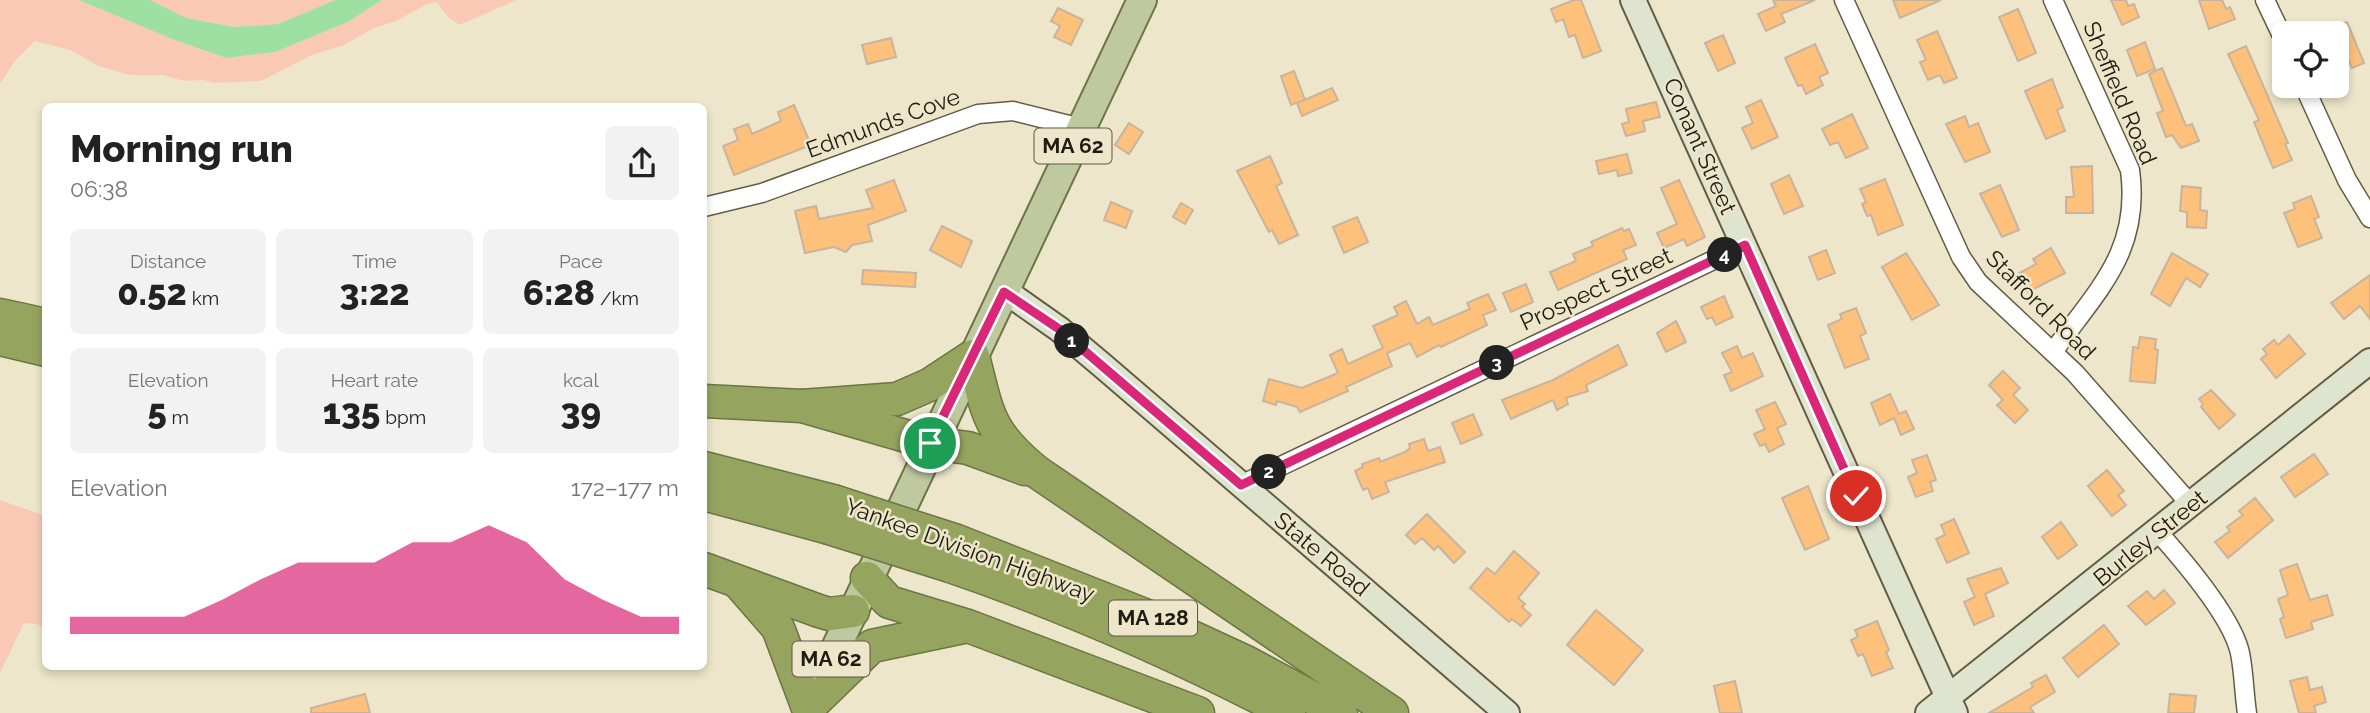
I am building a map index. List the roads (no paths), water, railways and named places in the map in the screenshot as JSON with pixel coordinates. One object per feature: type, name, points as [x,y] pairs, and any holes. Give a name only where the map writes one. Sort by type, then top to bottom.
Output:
[{"type":"highway","points":[[0,315],[42,324]]},
{"type":"highway","points":[[0,339],[42,349]]},
{"type":"highway","points":[[707,401],[802,406],[897,399],[929,385],[973,356],[994,429],[1009,449],[1037,472],[1392,713]]},
{"type":"highway","points":[[802,406],[930,443],[968,448],[1037,472]]},
{"type":"highway","name":"Yankee Division Highway","points":[[707,469],[829,514],[1142,614],[1246,662],[1341,713]]},
{"type":"highway","name":"Yankee Division Highway","points":[[707,494],[829,514]]},
{"type":"highway","name":"Yankee Division Highway","points":[[954,554],[1007,586],[1120,631],[1215,674],[1289,713]]},
{"type":"highway","points":[[707,570],[829,614],[853,611]]},
{"type":"highway","points":[[867,578],[888,602],[968,626],[1198,713]]},
{"type":"highway","points":[[738,583],[778,628],[807,710],[872,646],[968,626]]},
{"type":"main road","name":"MA 62","points":[[807,710],[930,443],[1142,0]]},
{"type":"main road","name":"Conant Street","points":[[1633,0],[1951,705]]},
{"type":"main road","name":"State Road","points":[[1004,292],[1059,329],[1507,713]]},
{"type":"main road","name":"Burley Street","points":[[1928,713],[1951,705],[2370,360]]},
{"type":"street","name":"Stafford Road","points":[[1844,0],[1961,257],[1978,282],[2075,373],[2191,505]]},
{"type":"street","name":"Sheffield Road","points":[[2053,0],[2130,170],[2133,192],[2132,220],[2120,259],[2053,352]]},
{"type":"street","points":[[2265,0],[2275,21]]},
{"type":"street","points":[[2309,98],[2347,180],[2370,218]]},
{"type":"street","name":"Edmunds Cove","points":[[707,206],[762,193],[978,114],[1013,111],[1081,128]]},
{"type":"street","name":"Prospect Street","points":[[1241,485],[1745,245]]},
{"type":"street","points":[[2158,532],[2181,558],[2227,622],[2240,654],[2247,713]]}]
